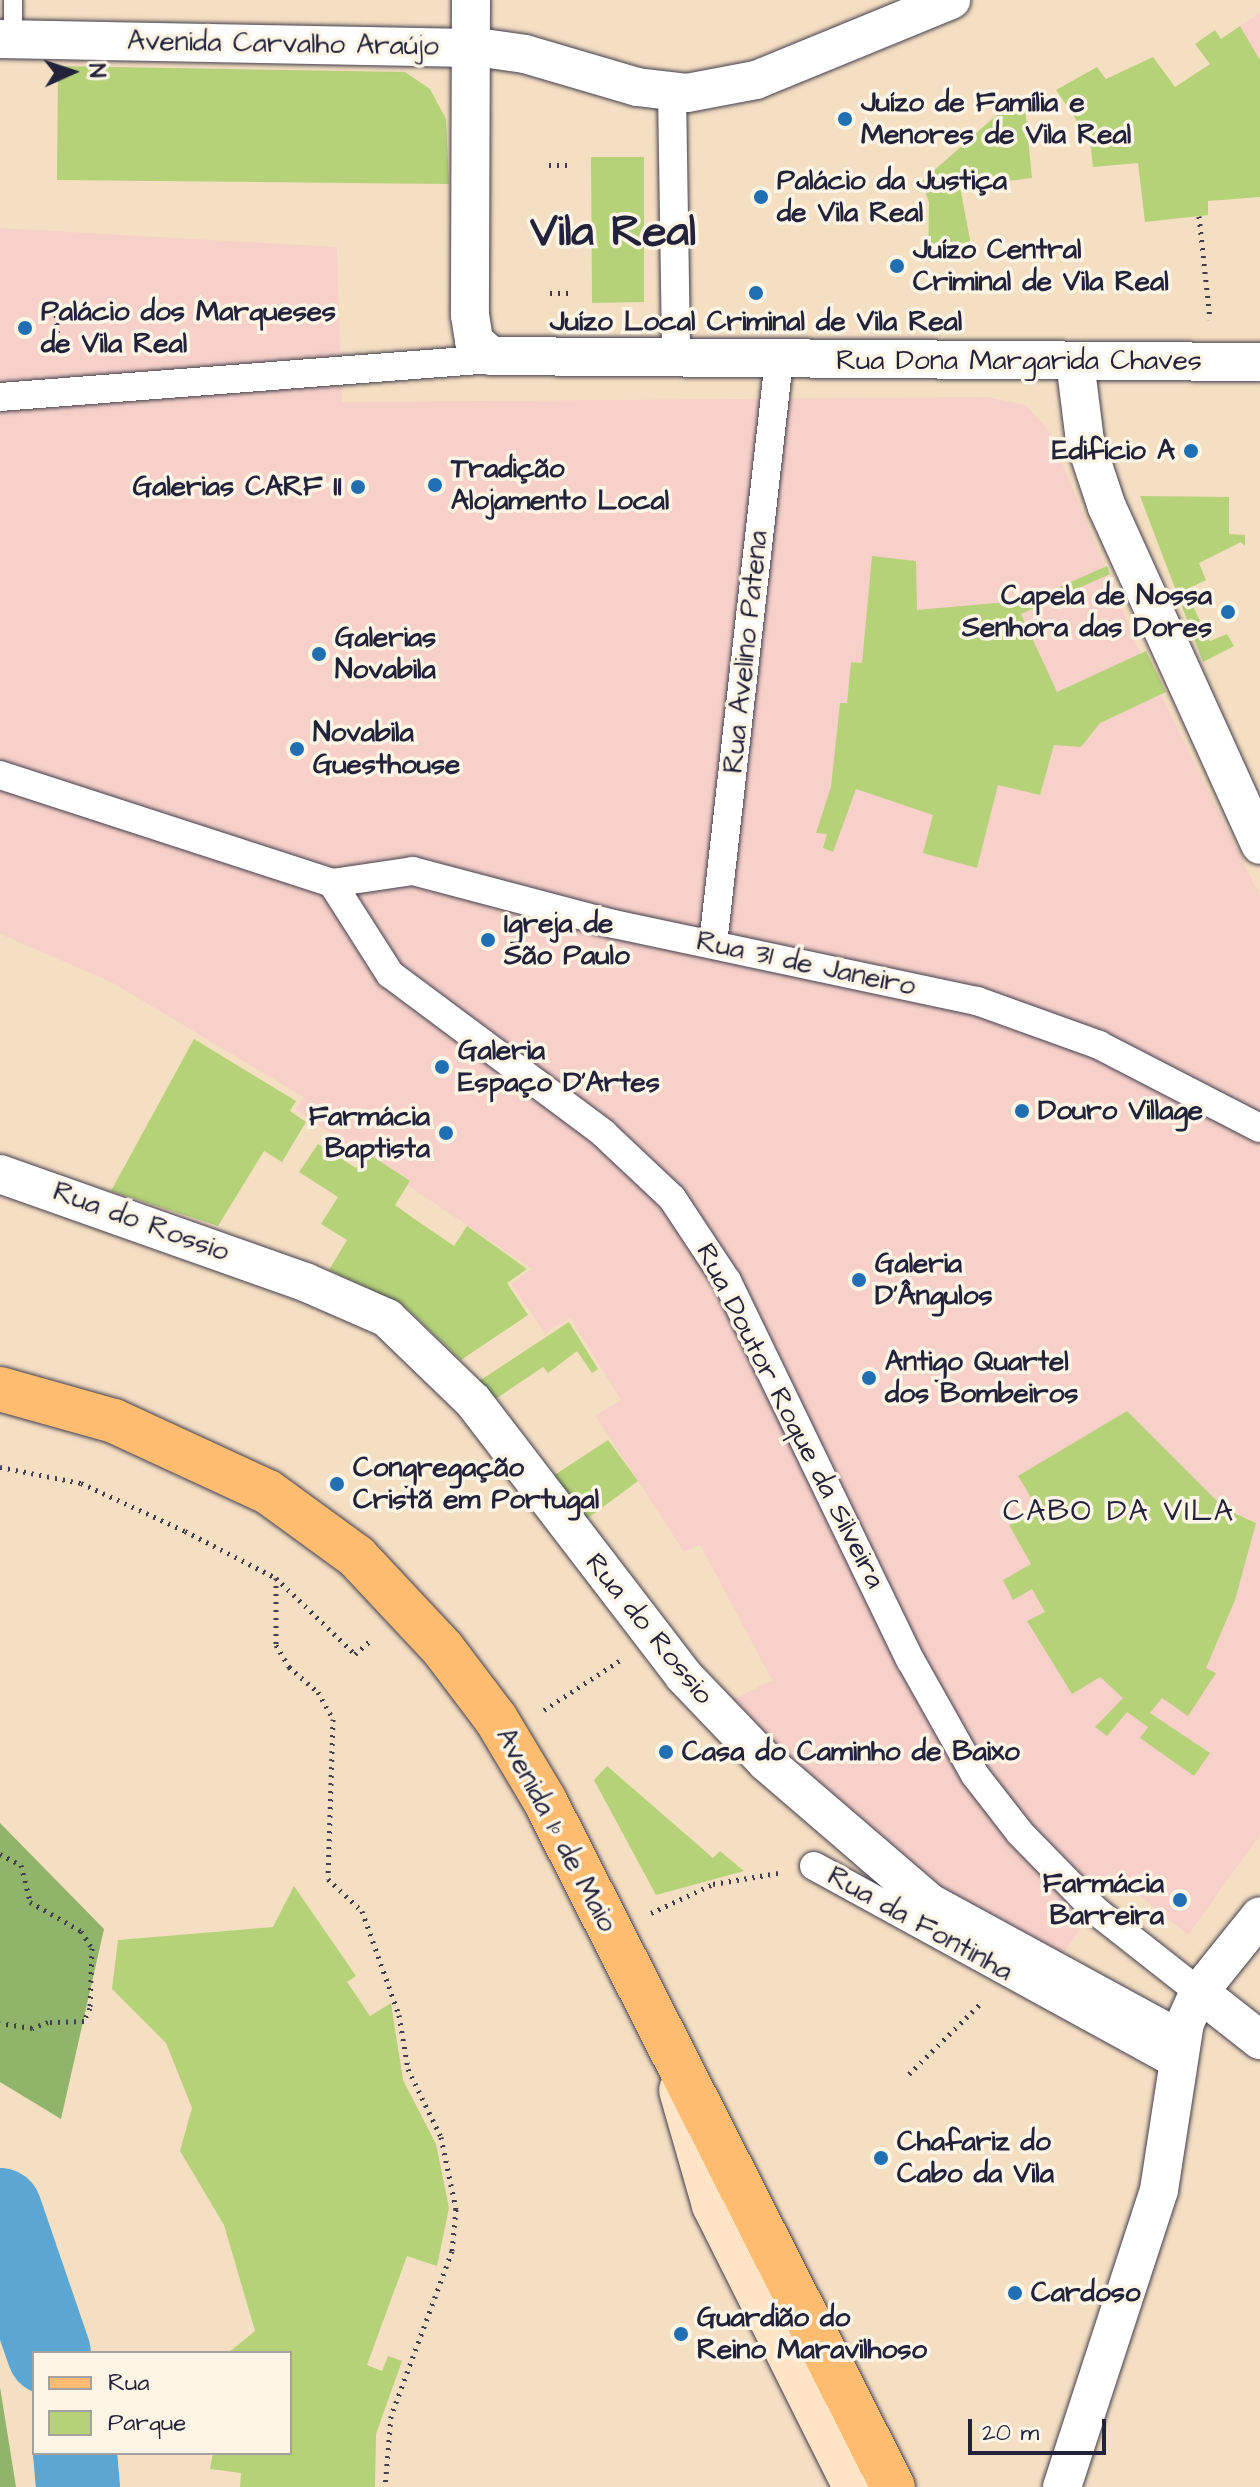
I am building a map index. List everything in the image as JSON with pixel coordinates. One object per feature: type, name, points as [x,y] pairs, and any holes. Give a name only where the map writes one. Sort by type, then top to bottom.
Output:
[{"type":"main road","name":"Avenida 1º de Maio","points":[[0,1389],[88,1411],[220,1467],[291,1505],[368,1567],[443,1649],[505,1732],[893,2487]]},
{"type":"main road","points":[[670,2049],[714,2205],[855,2487]]},
{"type":"street","points":[[471,0],[471,329],[481,350],[504,358]]},
{"type":"street","points":[[676,360],[680,93],[756,80],[951,0]]},
{"type":"street","name":"Avenida Carvalho Araújo","points":[[6,39],[470,48],[525,54],[606,80],[680,93]]},
{"type":"street","points":[[0,397],[504,358]]},
{"type":"street","name":"Rua Dona Margarida Chaves","points":[[504,358],[1260,362]]},
{"type":"street","name":"Rua Avelino Patena","points":[[713,944],[779,360]]},
{"type":"street","points":[[1075,361],[1085,441],[1107,507],[1260,845]]},
{"type":"street","points":[[0,775],[332,883]]},
{"type":"street","name":"Rua 31 de Janeiro","points":[[332,883],[413,871],[614,924],[948,993],[1039,1021],[1132,1060],[1260,1128]]},
{"type":"street","name":"Rua Doutor Roque da Silveira","points":[[332,883],[390,974],[603,1133],[672,1198],[727,1281],[911,1661],[975,1775],[1020,1833],[1096,1911],[1199,1992]]},
{"type":"street","name":"Rua do Rossio","points":[[0,1174],[305,1282],[387,1318],[473,1401],[653,1638],[741,1738],[915,1892],[1177,2051]]},
{"type":"street","name":"Rua da Fontinha","points":[[814,1866],[1177,2051]]},
{"type":"street","points":[[1062,2487],[1159,2190],[1177,2051],[1199,1992],[1260,1916]]},
{"type":"street","points":[[1199,1992],[1260,2040]]},
{"type":"lane","points":[[6,39],[13,0]]},
{"type":"path","points":[[549,165],[571,165]]},
{"type":"path","points":[[1199,216],[1211,327]]},
{"type":"path","points":[[550,293],[571,293]]},
{"type":"path","points":[[55,299],[61,392]]},
{"type":"path","points":[[0,1467],[81,1483],[276,1578],[355,1654],[370,1641]]},
{"type":"path","points":[[276,1578],[276,1645],[289,1667],[318,1692],[333,1719],[328,1879],[362,1911],[399,2015],[408,2069],[441,2137],[456,2209],[452,2251],[391,2416],[385,2487]]},
{"type":"path","points":[[536,1715],[653,1638]]},
{"type":"path","points":[[0,1854],[21,1865],[30,1902],[81,1931],[92,1948],[90,2008],[84,2021],[48,2022],[32,2028],[0,2023]]},
{"type":"path","name":"Rua da Fontinha","points":[[643,1917],[713,1884],[814,1866]]},
{"type":"path","points":[[909,2074],[984,1999]]},
{"type":"shaded area","points":[[1260,12],[1260,60],[1240,26]]},
{"type":"shaded area","points":[[0,228],[337,247],[342,402],[987,397],[1026,405],[1049,431],[1138,648],[1260,896],[1260,1835],[1188,1935],[1116,1877],[1061,1957],[914,1878],[729,1702],[772,1680],[700,1545],[684,1552],[595,1415],[621,1400],[570,1318],[545,1333],[511,1284],[532,1269],[296,1110],[304,1097],[111,982],[0,934]]},
{"type":"green space","points":[[1240,26],[1260,60],[1260,197],[1208,201],[1208,215],[1145,222],[1138,163],[1093,167],[1090,140],[1056,90],[1097,67],[1106,79],[1153,57],[1175,87],[1210,64],[1195,44],[1215,30],[1221,39]]},
{"type":"green space","points":[[58,66],[405,72],[430,89],[446,119],[449,184],[57,180]]},
{"type":"green space","points":[[1017,97],[1025,108],[1032,178],[960,187],[974,261],[928,262],[929,202],[921,182]]},
{"type":"green space","points":[[591,157],[644,157],[644,302],[592,303]]},
{"type":"green space","points":[[1140,496],[1229,497],[1229,534],[1245,535],[1245,546],[1241,542],[1199,563],[1206,580],[1185,590],[1210,641],[1227,634],[1234,646],[1203,662]]},
{"type":"green space","points":[[872,556],[916,561],[917,610],[1030,600],[1107,566],[1110,574],[1021,614],[1057,692],[1146,651],[1166,692],[1100,723],[1081,747],[1054,745],[1040,795],[998,785],[977,868],[923,853],[933,815],[856,789],[833,852],[823,848],[827,834],[816,833],[831,787],[840,703],[847,703],[851,662],[862,663]]},
{"type":"green space","points":[[194,1039],[296,1101],[290,1111],[306,1122],[282,1162],[264,1151],[218,1226],[111,1191]]},
{"type":"green space","points":[[318,1144],[356,1168],[366,1152],[410,1181],[395,1205],[454,1246],[467,1226],[527,1269],[507,1283],[528,1315],[461,1360],[402,1304],[329,1270],[347,1240],[321,1224],[338,1197],[299,1172]]},
{"type":"green space","points":[[569,1322],[598,1369],[592,1373],[577,1351],[548,1373],[543,1367],[491,1402],[476,1383]]},
{"type":"green space","points":[[1127,1411],[1225,1509],[1256,1523],[1235,1600],[1206,1668],[1216,1673],[1188,1716],[1162,1698],[1150,1713],[1210,1753],[1194,1776],[1140,1738],[1148,1727],[1127,1712],[1107,1736],[1095,1727],[1123,1698],[1100,1677],[1072,1694],[1027,1621],[1045,1612],[1032,1589],[1013,1600],[1003,1580],[1031,1564],[1009,1525],[1038,1509],[1018,1476]]},
{"type":"green space","points":[[608,1440],[638,1481],[584,1521],[550,1478]]},
{"type":"green space","points":[[607,1766],[713,1858],[720,1851],[744,1871],[656,1895],[594,1780]]},
{"type":"green space","points":[[0,1823],[104,1929],[61,2119],[0,2082]]},
{"type":"green space","points":[[294,1886],[356,1976],[347,1982],[370,2016],[391,2003],[403,2080],[436,2144],[449,2208],[437,2266],[407,2256],[367,2365],[382,2371],[388,2356],[402,2361],[376,2434],[375,2487],[240,2487],[241,2473],[210,2469],[213,2455],[292,2455],[292,2351],[230,2351],[255,2331],[224,2225],[180,2151],[192,2108],[166,2043],[112,1989],[118,1940],[273,1927]]},
{"type":"green space","points":[[0,2387],[16,2487],[0,2487]]},
{"type":"waterway","points":[[0,2210],[48,2351]]},
{"type":"waterway","points":[[75,2455],[78,2487]]},
{"type":"place","name":"Juízo de Família e Menores de Vila Real","points":[[845,119]]},
{"type":"place","name":"Palácio da Justiça de Vila Real","points":[[761,197]]},
{"type":"place","name":"Juízo Central Criminal de Vila Real","points":[[897,266]]},
{"type":"place","name":"Juízo Local Criminal de Vila Real","points":[[756,293]]},
{"type":"place","name":"Palácio dos Marqueses de Vila Real","points":[[25,328]]},
{"type":"place","name":"Edifício A","points":[[1191,451]]},
{"type":"place","name":"Tradição Alojamento Local","points":[[435,485]]},
{"type":"place","name":"Galerias CARF II","points":[[358,487]]},
{"type":"place","name":"Capela de Nossa Senhora das Dores","points":[[1228,612]]},
{"type":"place","name":"Galerias Novabila","points":[[319,654]]},
{"type":"place","name":"Novabila Guesthouse","points":[[297,749]]},
{"type":"place","name":"Igreja de São Paulo","points":[[488,940]]},
{"type":"place","name":"Galeria Espaço D'Artes","points":[[442,1067]]},
{"type":"place","name":"Douro Village","points":[[1022,1111]]},
{"type":"place","name":"Farmácia Baptista","points":[[446,1133]]},
{"type":"place","name":"Galeria D'Ângulos","points":[[859,1280]]},
{"type":"place","name":"Antigo Quartel dos Bombeiros","points":[[869,1378]]},
{"type":"place","name":"Congregação Cristã em Portugal","points":[[337,1484]]},
{"type":"place","name":"Casa do Caminho de Baixo","points":[[666,1752]]},
{"type":"place","name":"Farmácia Barreira","points":[[1180,1900]]},
{"type":"place","name":"Chafariz do Cabo da Vila","points":[[881,2158]]},
{"type":"place","name":"Cardoso","points":[[1015,2293]]},
{"type":"place","name":"Guardião do Reino Maravilhoso","points":[[681,2334]]},
{"type":"district","name":"Vila Real","points":[[613,233]]},
{"type":"district","name":"CABO DA VILA","points":[[1119,1511]]}]
